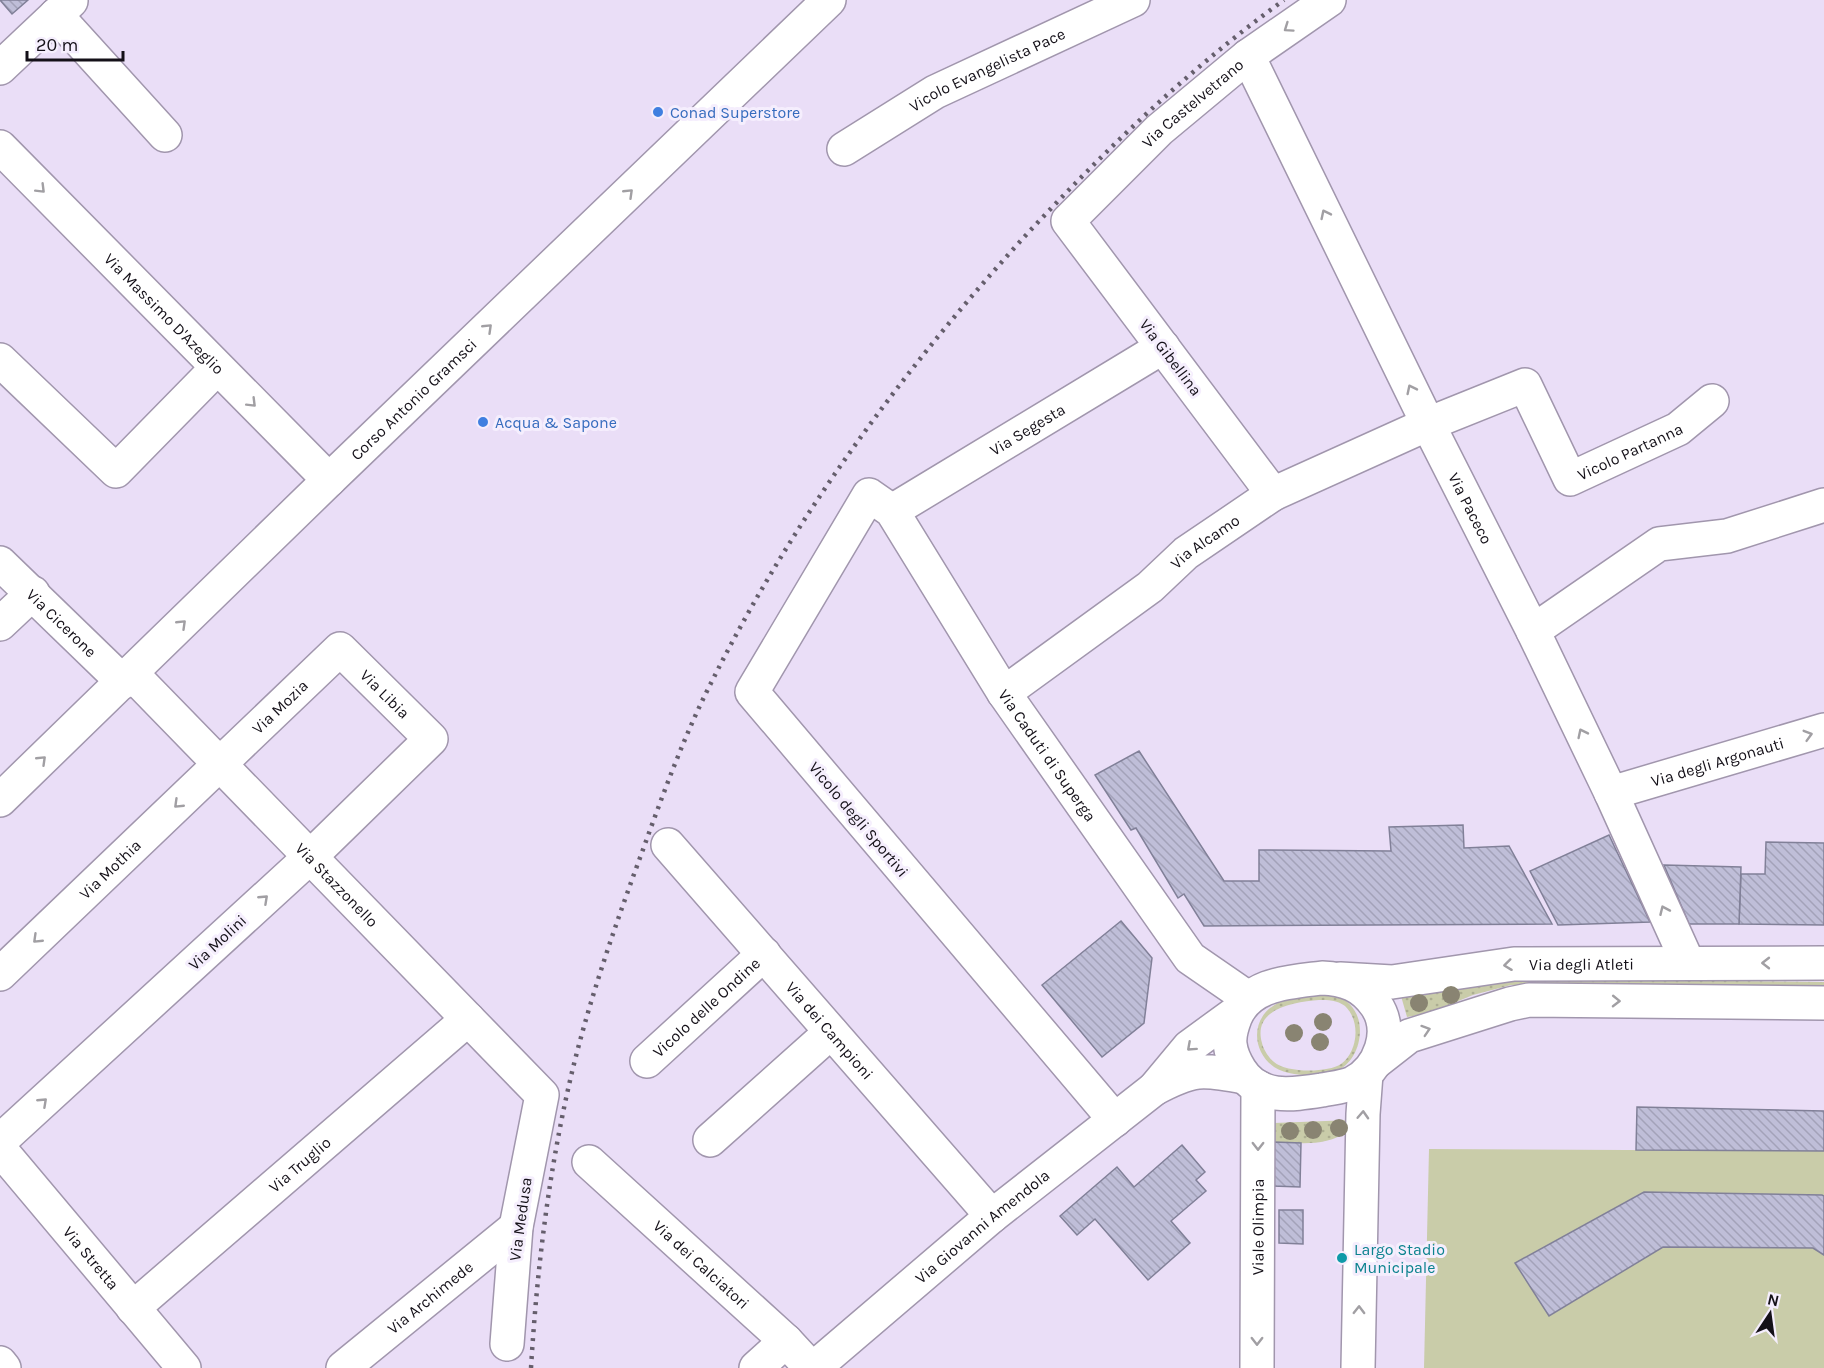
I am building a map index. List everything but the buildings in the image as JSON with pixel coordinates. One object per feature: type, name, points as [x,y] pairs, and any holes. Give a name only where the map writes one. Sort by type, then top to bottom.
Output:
[{"type":"street","name":"Corso Antonio Gramsci","points":[[0,800],[329,480],[829,0]]},
{"type":"street","name":"Vicolo Evangelista Pace","points":[[844,149],[935,92],[1133,0]]},
{"type":"street","name":"Via Castelvetrano","points":[[1068,221],[1159,130],[1248,56],[1329,0]]},
{"type":"street","points":[[0,68],[54,17],[165,135]]},
{"type":"street","name":"Via Paceco","points":[[1248,56],[1428,424],[1533,631],[1611,793],[1688,963]]},
{"type":"street","name":"Via Massimo D'Azeglio","points":[[0,147],[329,480]]},
{"type":"street","name":"Via Gibellina","points":[[1068,221],[1273,494]]},
{"type":"street","name":"Via Segesta","points":[[880,503],[1163,347]]},
{"type":"street","points":[[0,360],[116,471],[217,368]]},
{"type":"street","name":"Vicolo Partanna","points":[[1428,424],[1525,384],[1570,479],[1678,429],[1712,401]]},
{"type":"street","name":"Via Alcamo","points":[[1004,693],[1150,587],[1186,553],[1273,494],[1428,424]]},
{"type":"street","name":"Via Caduti di Superga","points":[[880,503],[1004,693],[1190,958],[1243,1005]]},
{"type":"street","name":"Vicolo degli Sportivi","points":[[880,503],[752,692],[1114,1120]]},
{"type":"street","points":[[1533,631],[1659,544],[1727,536],[1824,505]]},
{"type":"street","name":"Via Cicerone","points":[[0,563],[128,678]]},
{"type":"street","points":[[0,624],[33,593]]},
{"type":"street","name":"Via Libia","points":[[340,649],[431,739]]},
{"type":"street","name":"Via Mozia","points":[[220,764],[340,649]]},
{"type":"street","name":"Via Stazzonello","points":[[128,678],[220,764],[542,1095]]},
{"type":"street","name":"Via degli Argonauti","points":[[1611,793],[1824,730]]},
{"type":"street","name":"Via Molini","points":[[0,1141],[310,857],[431,739]]},
{"type":"street","name":"Via Mothia","points":[[0,974],[220,764]]},
{"type":"street","name":"Via dei Campioni","points":[[668,845],[992,1216]]},
{"type":"street","name":"Vicolo delle Ondine","points":[[647,1061],[764,954]]},
{"type":"street","name":"Via degli Atleti","points":[[1340,979],[1392,982],[1514,964],[1824,963]]},
{"type":"street","points":[[1154,1089],[1189,1047],[1262,989],[1279,984],[1322,978],[1340,979],[1356,985],[1370,996],[1380,1011],[1384,1028],[1383,1045],[1371,1067],[1363,1114],[1358,1368]]},
{"type":"street","points":[[1154,1089],[1181,1074],[1209,1070],[1251,1082],[1274,1094],[1292,1095],[1352,1083],[1409,1036],[1529,1000],[1824,1003]]},
{"type":"street","points":[[1243,1005],[1231,1027],[1230,1044],[1234,1061],[1251,1082]]},
{"type":"street","name":"Via Truglio","points":[[133,1308],[468,1019]]},
{"type":"street","points":[[710,1140],[831,1032]]},
{"type":"street","name":"Viale Olimpia","points":[[1251,1082],[1257,1368]]},
{"type":"street","name":"Via Giovanni Amendola","points":[[813,1368],[992,1216],[1154,1089]]},
{"type":"street","name":"Via Medusa","points":[[507,1344],[516,1227],[542,1095]]},
{"type":"street","name":"Via Stretta","points":[[0,1149],[184,1368]]},
{"type":"street","name":"Via dei Calciatori","points":[[589,1162],[813,1368]]},
{"type":"street","name":"Via Archimede","points":[[343,1368],[516,1227]]},
{"type":"street","points":[[756,1368],[786,1341]]},
{"type":"street","points":[[0,1363],[4,1368]]},
{"type":"green space","points":[[1525,979],[1824,982],[1824,987],[1511,985],[1473,995],[1429,1013],[1407,1017],[1401,996],[1428,990]]},
{"type":"green space","points":[[1318,995],[1336,996],[1347,1002],[1355,1011],[1360,1034],[1353,1057],[1345,1066],[1325,1075],[1300,1075],[1277,1069],[1261,1052],[1257,1031],[1260,1020],[1267,1011],[1287,999]],"holes":[[[1322,1000],[1342,1004],[1354,1020],[1354,1044],[1347,1059],[1335,1067],[1317,1070],[1297,1070],[1280,1066],[1274,1062],[1266,1053],[1263,1045],[1261,1031],[1263,1022],[1269,1015],[1288,1005]]]},
{"type":"green space","points":[[1351,1120],[1349,1131],[1331,1140],[1313,1143],[1274,1142],[1274,1123]]},
{"type":"green space","points":[[1429,1149],[1824,1151],[1824,1368],[1424,1368]]},
{"type":"railway","points":[[531,1368],[537,1293],[551,1182],[564,1108],[587,1017],[622,908],[673,768],[711,683],[743,622],[814,504],[853,448],[894,392],[981,285],[1057,202],[1118,141],[1215,53],[1284,0]]},
{"type":"place","name":"Conad Superstore","points":[[658,112]]},
{"type":"place","name":"Acqua & Sapone","points":[[483,422]]},
{"type":"place","name":"Largo Stadio Municipale","points":[[1342,1258]]}]
